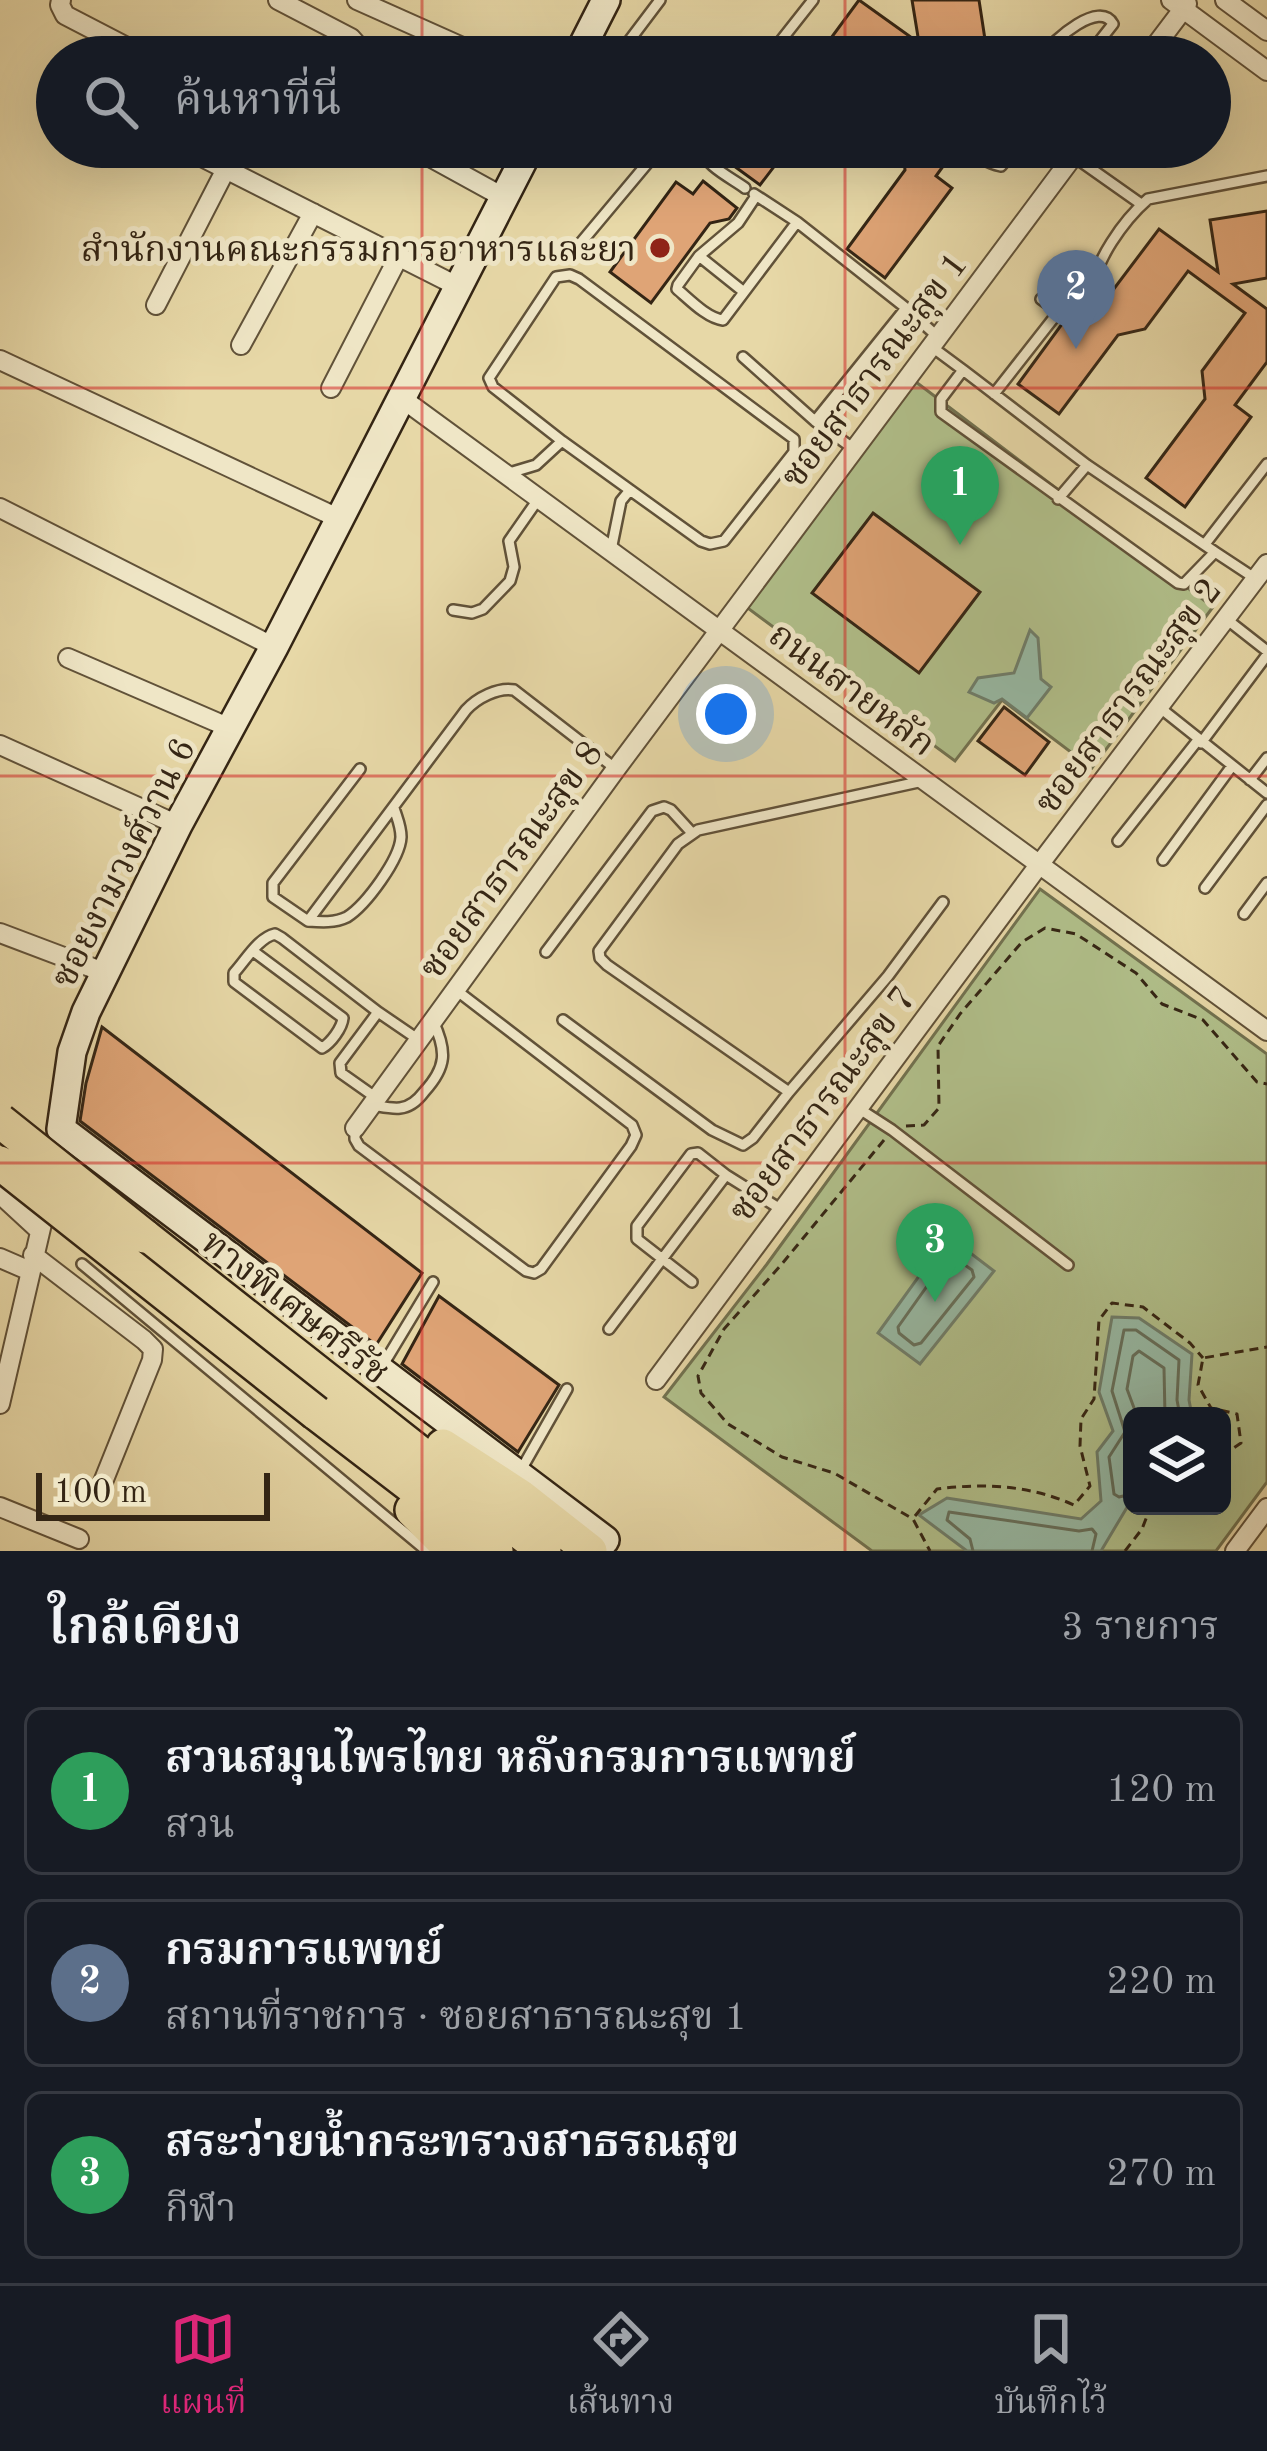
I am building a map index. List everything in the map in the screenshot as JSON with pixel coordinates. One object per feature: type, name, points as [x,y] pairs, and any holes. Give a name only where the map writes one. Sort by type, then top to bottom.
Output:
[{"type":"highway","name":"ทางพิเศษศรีรัช","points":[[0,1120],[496,1551]]},
{"type":"highway","name":"ทางพิเศษศรีรัช","points":[[0,1163],[544,1551]]},
{"type":"highway","points":[[324,1398],[464,1459],[602,1548]]},
{"type":"highway","points":[[324,1398],[453,1551]]},
{"type":"street","points":[[61,0],[65,15],[106,36]]},
{"type":"street","points":[[357,0],[438,36]]},
{"type":"street","points":[[588,36],[606,0]]},
{"type":"street","points":[[1225,0],[1267,31]]},
{"type":"street","points":[[281,1],[346,36]]},
{"type":"street","points":[[1160,36],[1181,3],[1223,36]]},
{"type":"street","points":[[1231,43],[1267,71]]},
{"type":"street","points":[[450,168],[503,197]]},
{"type":"street","name":"ซอยงามวงศ์วาน 6","points":[[61,1129],[77,1034],[106,973],[519,168]]},
{"type":"street","name":"ซอยสาธารณะสุข 1","points":[[720,630],[1063,168]]},
{"type":"street","points":[[156,305],[226,169],[458,286]]},
{"type":"street","points":[[242,345],[313,213]]},
{"type":"street","points":[[331,388],[399,256]]},
{"type":"street","points":[[0,360],[340,519]]},
{"type":"street","name":"ถนนสายหลัก","points":[[400,397],[1267,1031]]},
{"type":"street","points":[[0,508],[274,647]]},
{"type":"street","name":"ซอยสาธารณะสุข 2","points":[[1039,865],[1262,572]]},
{"type":"street","name":"ซอยสาธารณะสุข 8","points":[[355,1128],[720,630]]},
{"type":"street","points":[[68,658],[230,728]]},
{"type":"street","points":[[0,745],[178,825]]},
{"type":"street","name":"ซอยสาธารณะสุข 7","points":[[656,1380],[1039,865]]},
{"type":"street","points":[[0,933],[106,973]]},
{"type":"street","points":[[0,1404],[9,1323],[32,1263],[61,1129],[518,1474],[602,1548]]},
{"type":"street","points":[[0,1194],[40,1232]]},
{"type":"street","points":[[0,1258],[32,1263],[153,1349],[104,1482]]},
{"type":"street","points":[[0,1507],[79,1539]]},
{"type":"street","points":[[1235,1551],[1267,1508]]},
{"type":"lane","points":[[633,36],[660,0]]},
{"type":"lane","points":[[784,36],[812,0]]},
{"type":"lane","points":[[1099,1],[1110,10],[1113,24],[1104,36]]},
{"type":"lane","points":[[1057,36],[1078,7]]},
{"type":"lane","points":[[574,251],[643,168]]},
{"type":"lane","points":[[722,168],[906,308],[963,370],[1087,465],[1215,552],[1262,572]]},
{"type":"lane","points":[[1097,168],[1142,204]]},
{"type":"lane","points":[[1093,294],[1102,259],[1142,204],[1155,196],[1267,176]]},
{"type":"lane","points":[[752,192],[738,223],[699,256],[677,290],[718,320],[723,320],[797,223]]},
{"type":"lane","points":[[699,256],[744,292]]},
{"type":"lane","points":[[556,277],[579,279],[794,439],[794,452],[718,543],[701,542],[630,490],[493,387],[489,379],[556,277]]},
{"type":"lane","points":[[994,394],[1056,315],[1041,299]]},
{"type":"lane","points":[[815,421],[906,308]]},
{"type":"lane","points":[[743,357],[854,449]]},
{"type":"lane","points":[[963,370],[941,399],[941,412],[1058,499],[1178,583],[1184,584],[1215,552]]},
{"type":"lane","points":[[506,474],[536,465],[562,441]]},
{"type":"lane","points":[[1205,544],[1267,464]]},
{"type":"lane","points":[[1058,499],[1087,465]]},
{"type":"lane","points":[[611,550],[621,501],[630,490]]},
{"type":"lane","points":[[453,610],[472,613],[483,609],[510,581],[514,567],[509,541],[539,498]]},
{"type":"lane","points":[[1118,841],[1267,653],[1226,618]]},
{"type":"lane","points":[[308,921],[472,703],[501,689],[514,690],[616,769]]},
{"type":"lane","points":[[1159,707],[1267,793]]},
{"type":"lane","points":[[1250,780],[1267,758]]},
{"type":"lane","points":[[1162,860],[1232,766]]},
{"type":"lane","points":[[360,769],[273,883],[273,897],[308,921],[348,916],[395,860],[401,830],[394,808]]},
{"type":"lane","points":[[789,1092],[600,958],[599,951],[678,844],[692,833],[923,781]]},
{"type":"lane","points":[[1205,888],[1267,805]]},
{"type":"lane","points":[[546,952],[652,811],[671,810],[692,833]]},
{"type":"lane","points":[[1244,914],[1267,883]]},
{"type":"lane","points":[[563,1020],[712,1130],[743,1145],[888,976],[943,902]]},
{"type":"lane","points":[[253,951],[343,1018],[322,1048],[235,982],[234,973],[253,951],[267,936],[275,934],[419,1040]]},
{"type":"lane","points":[[355,1128],[359,1146],[526,1270],[542,1269],[636,1135],[632,1125],[456,990]]},
{"type":"lane","points":[[378,1012],[340,1063],[340,1073],[373,1101],[402,1108],[416,1101],[440,1070],[442,1039],[433,1021]]},
{"type":"lane","points":[[858,1108],[1069,1265]]},
{"type":"lane","points":[[692,1282],[635,1233],[673,1175],[695,1152],[782,1210]]},
{"type":"lane","points":[[609,1329],[726,1174]]},
{"type":"lane","points":[[82,1264],[427,1551]]},
{"type":"lane","points":[[380,1370],[433,1282]]},
{"type":"lane","points":[[518,1474],[567,1388]]},
{"type":"path","points":[[930,1551],[913,1519],[834,1472],[782,1457],[728,1424],[701,1393],[698,1376],[724,1329],[892,1130],[924,1125],[939,1108],[938,1046],[1022,942],[1045,928],[1076,934],[1136,973],[1162,1004],[1203,1019],[1257,1082],[1267,1084]]},
{"type":"path","points":[[913,1519],[937,1489],[976,1484],[1045,1492],[1074,1504],[1090,1486],[1080,1446],[1081,1419],[1094,1399],[1099,1320],[1112,1304],[1143,1307],[1190,1342],[1203,1358],[1198,1385],[1210,1407]]},
{"type":"path","points":[[1203,1358],[1267,1347]]},
{"type":"path","points":[[1231,1413],[1237,1414],[1241,1442],[1231,1449]]},
{"type":"path","points":[[1125,1551],[1147,1515]]},
{"type":"shaded area","points":[[912,379],[1213,607],[1092,768],[1002,700],[955,761],[745,606]]},
{"type":"shaded area","points":[[1040,889],[1267,1054],[1267,1482],[1216,1551],[872,1551],[664,1397],[767,1264]]},
{"type":"water","points":[[1030,630],[1038,638],[1041,679],[1051,687],[1027,718],[1002,699],[994,703],[969,692],[978,678],[1014,673]]},
{"type":"water","points":[[948,1236],[994,1271],[920,1364],[878,1333]]},
{"type":"water","points":[[1112,1317],[1139,1318],[1192,1354],[1190,1407],[1123,1407],[1123,1514],[1101,1551],[967,1551],[919,1515],[947,1498],[1081,1519],[1101,1501],[1097,1452],[1113,1431],[1099,1392]]},
{"type":"building","points":[[859,0],[909,36],[832,36]]},
{"type":"building","points":[[912,0],[979,0],[984,36],[918,36]]},
{"type":"building","points":[[737,168],[773,168],[760,185]]},
{"type":"building","points":[[942,168],[936,176],[952,188],[885,278],[847,249],[905,170]]},
{"type":"building","name":"สำนักงานคณะกรรมการอาหารและยา","points":[[703,181],[737,208],[729,219],[710,223],[651,303],[610,272],[676,182],[693,194]]},
{"type":"building","points":[[1267,211],[1267,278],[1233,284],[1267,309],[1267,362],[1235,405],[1251,417],[1185,507],[1146,478],[1205,399],[1202,371],[1245,313],[1188,271],[1145,329],[1118,335],[1059,414],[1018,384],[1084,294],[1089,302],[1101,306],[1159,229],[1218,272],[1210,220]]},
{"type":"building","points":[[873,513],[980,592],[919,673],[812,593]]},
{"type":"building","points":[[1004,707],[1049,742],[1025,775],[978,741]]},
{"type":"building","points":[[102,1027],[422,1273],[376,1345],[80,1121]]},
{"type":"building","points":[[439,1296],[559,1385],[518,1452],[402,1364]]},
{"type":"place","name":"สำนักงานคณะกรรมการอาหารและยา","points":[[660,248]]},
{"type":"place","name":"กรมการแพทย์","points":[[1076,349]]},
{"type":"place","name":"สวนสมุนไพรไทย หลังกรมการแพทย์","points":[[960,545]]},
{"type":"place","name":"สระว่ายน้ำกระทรวงสาธรณสุข","points":[[935,1302]]}]
